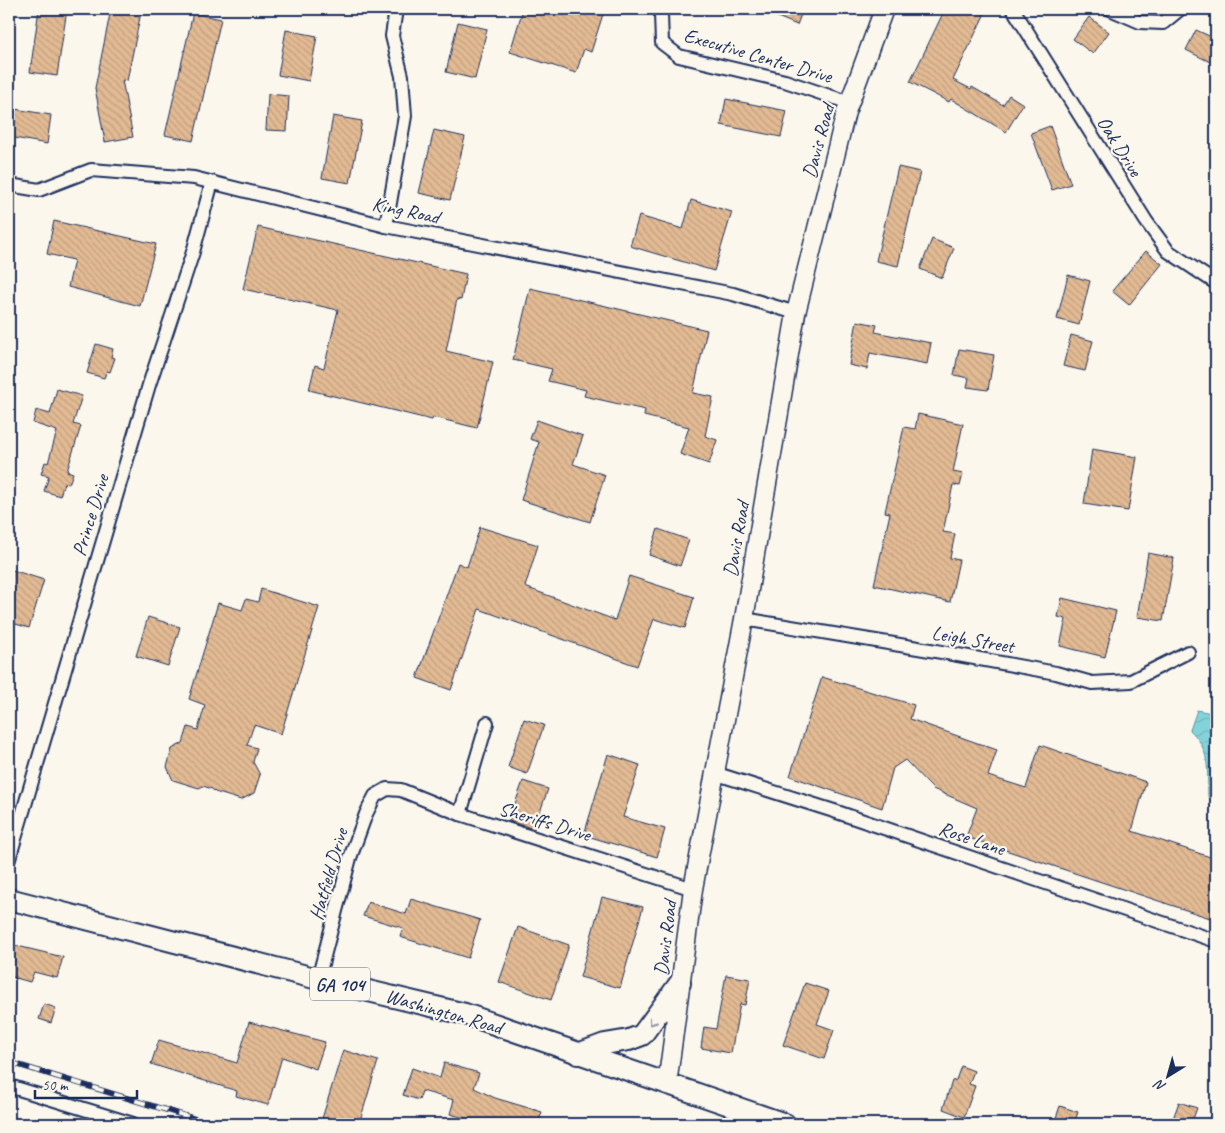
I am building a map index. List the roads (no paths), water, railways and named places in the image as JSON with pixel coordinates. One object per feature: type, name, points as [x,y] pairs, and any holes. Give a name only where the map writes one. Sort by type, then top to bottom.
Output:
[{"type":"main road","name":"Davis Road","points":[[667,1085],[693,889],[744,620],[796,313],[850,103],[884,9]]},
{"type":"main road","name":"Washington Road","points":[[9,899],[318,979],[465,1014],[785,1124]]},
{"type":"main road","points":[[578,1054],[605,1044],[629,1040],[642,1035],[680,983]]},
{"type":"street","points":[[386,226],[405,116],[402,76],[392,36],[396,9]]},
{"type":"street","name":"Executive Center Drive","points":[[658,9],[662,14],[662,43],[679,56],[785,81],[850,103]]},
{"type":"street","points":[[1110,9],[1140,22],[1164,24],[1180,9]]},
{"type":"street","name":"Oak Drive","points":[[1017,10],[1162,244],[1168,251],[1216,283]]},
{"type":"street","name":"King Road","points":[[9,185],[38,190],[91,170],[194,178],[386,226],[733,294],[796,313]]},
{"type":"street","name":"Prince Drive","points":[[9,859],[143,404],[193,252],[212,182]]},
{"type":"street","name":"Leigh Street","points":[[744,620],[936,651],[1056,673],[1092,683],[1131,682],[1188,652]]},
{"type":"street","points":[[460,814],[487,723]]},
{"type":"street","name":"Rose Lane","points":[[714,773],[834,811],[1216,941]]},
{"type":"street","name":"Sheriffs Drive","points":[[387,788],[401,790],[460,814],[584,852],[693,889]]},
{"type":"street","name":"Hatfield Drive","points":[[318,979],[350,858],[366,814],[375,796],[387,788]]},
{"type":"street","points":[[9,1086],[133,1124]]},
{"type":"water","points":[[1197,710],[1216,714],[1216,802],[1208,797],[1205,753],[1197,737],[1190,730]]},
{"type":"railway","points":[[9,1062],[212,1124]]}]
